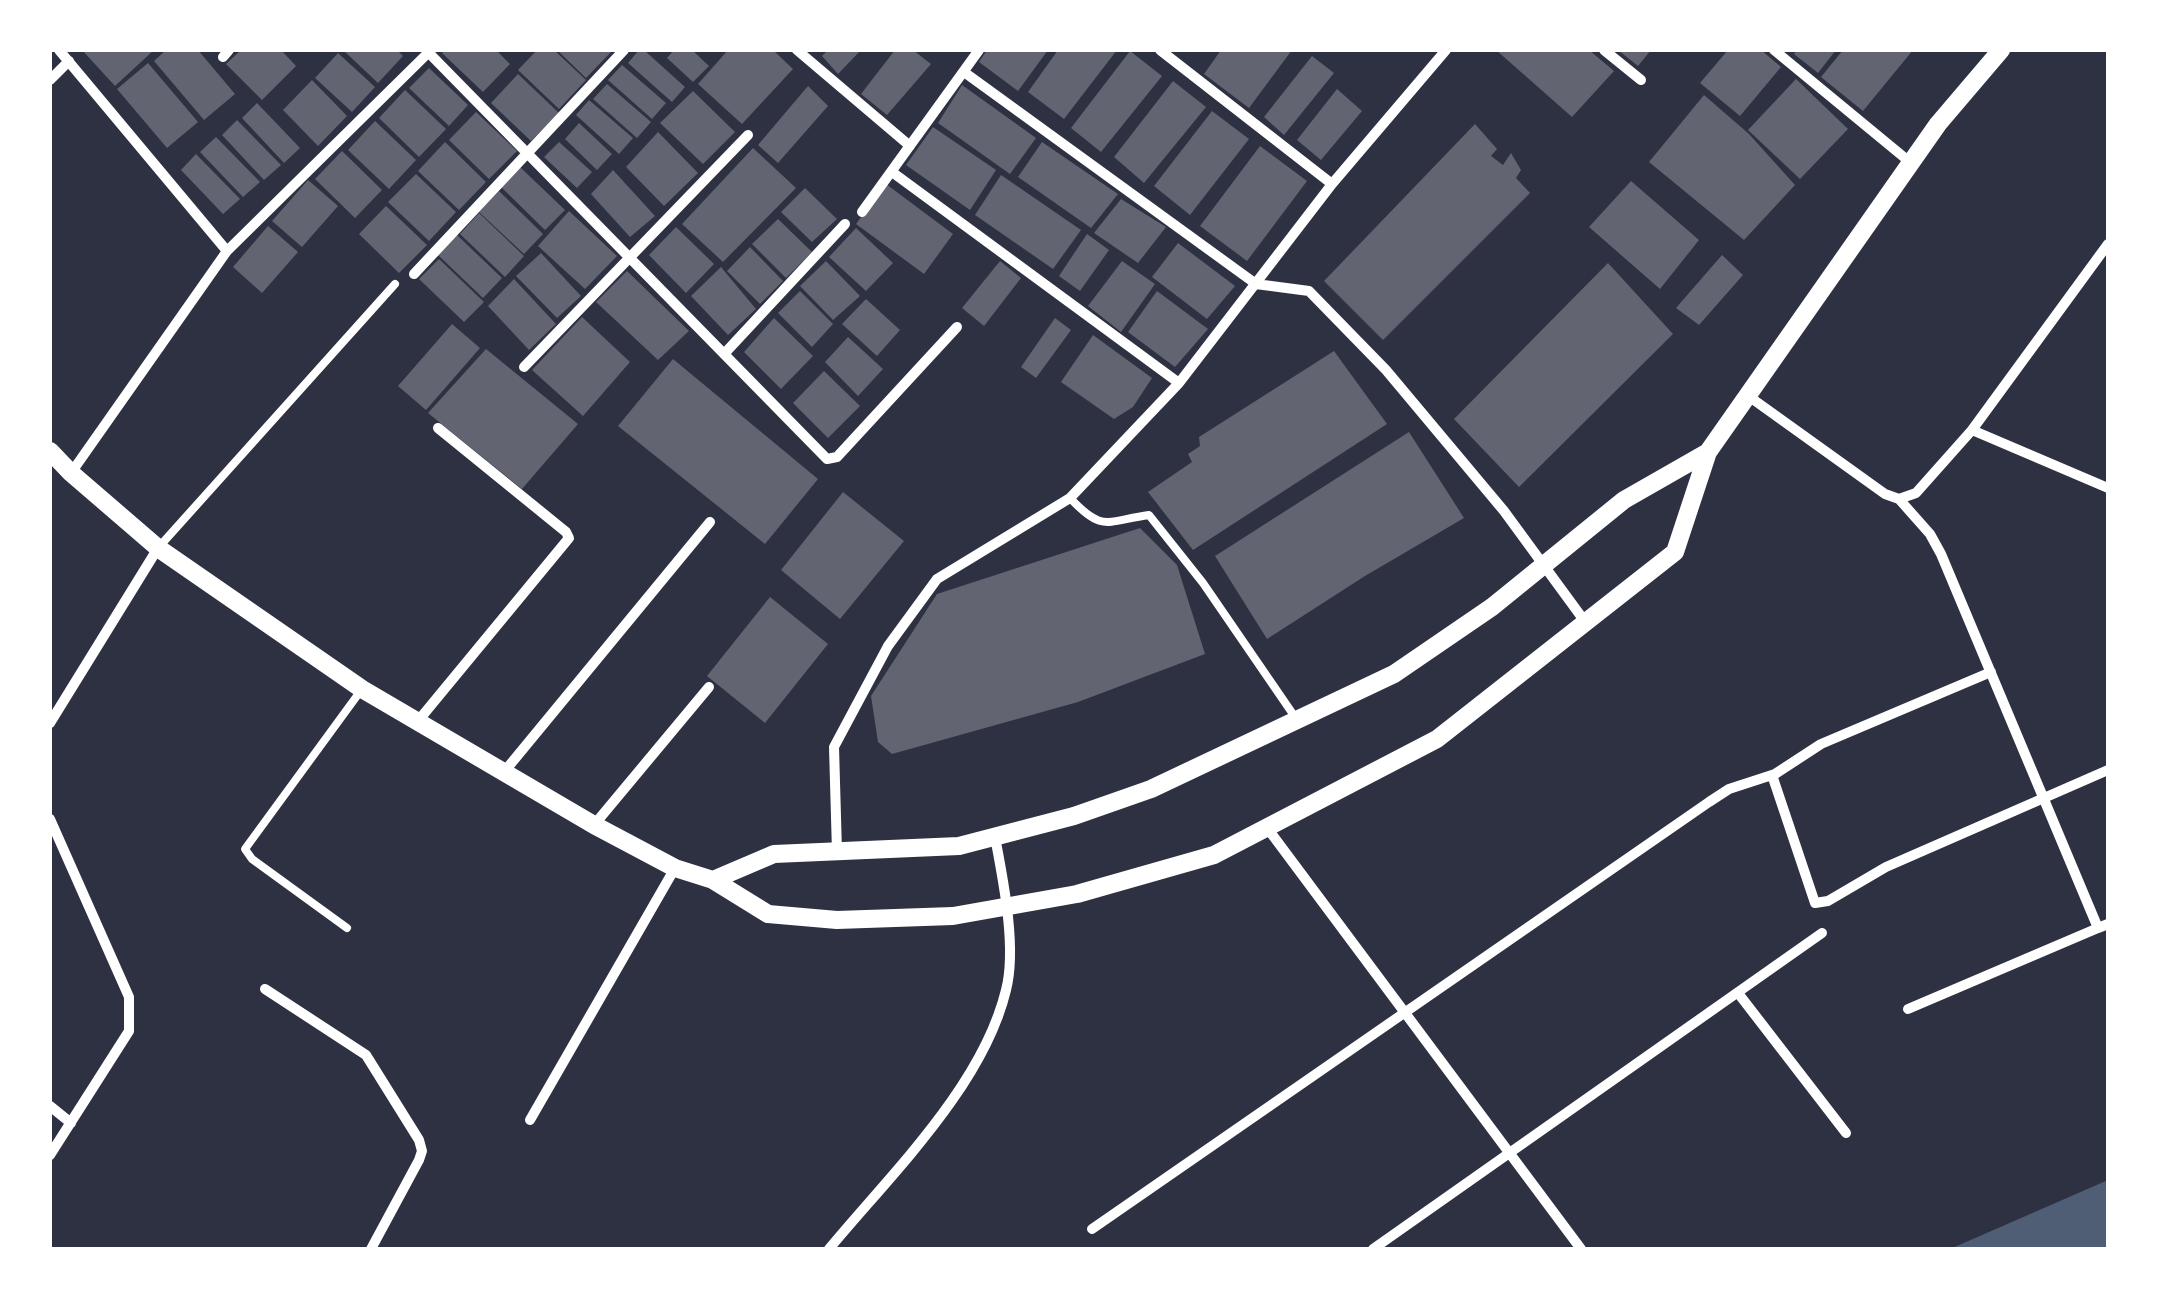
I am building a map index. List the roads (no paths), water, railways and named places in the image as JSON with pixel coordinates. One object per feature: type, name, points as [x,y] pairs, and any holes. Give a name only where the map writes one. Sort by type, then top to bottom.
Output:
[{"type":"street","points":[[59,50],[228,251]]},
{"type":"street","points":[[414,274],[624,50]]},
{"type":"street","points":[[797,50],[910,146]]},
{"type":"street","points":[[862,212],[979,50]]},
{"type":"street","points":[[1160,50],[1332,184]]},
{"type":"street","points":[[837,853],[834,747],[888,646],[937,580],[1070,498],[1179,382],[1332,184],[1446,50]]},
{"type":"street","points":[[1604,50],[1641,80]]},
{"type":"street","points":[[1774,50],[1911,163]]},
{"type":"street","points":[[50,451],[71,474],[158,548],[362,689],[594,825],[675,868],[714,880],[768,914],[837,920],[934,917],[1077,894],[1214,856],[1437,739],[1675,552],[1708,452],[1938,124],[2001,50]]},
{"type":"street","points":[[71,474],[228,251],[429,51],[827,459],[837,457],[957,326]]},
{"type":"street","points":[[50,80],[69,61]]},
{"type":"street","points":[[964,72],[1256,284],[1309,292],[1386,370],[1544,564],[1586,623]]},
{"type":"street","points":[[524,368],[748,135]]},
{"type":"street","points":[[892,172],[1179,382]]},
{"type":"street","points":[[724,354],[844,224]]},
{"type":"street","points":[[1899,499],[1916,493],[1972,430],[2108,244]]},
{"type":"street","points":[[1747,395],[1885,494],[1899,499],[1930,534],[2043,798],[2103,926],[1908,1009]]},
{"type":"street","points":[[418,721],[569,538],[438,428]]},
{"type":"street","points":[[1972,430],[2108,488]]},
{"type":"street","points":[[714,880],[774,854],[959,846],[1074,816],[1151,789],[1394,674],[1492,607],[1624,500],[1708,452]]},
{"type":"street","points":[[504,772],[710,522]]},
{"type":"street","points":[[50,723],[158,548]]},
{"type":"street","points":[[1092,1229],[1729,789],[1775,774],[1821,744],[1990,672]]},
{"type":"street","points":[[594,825],[709,687]]},
{"type":"street","points":[[1775,774],[1773,778],[1812,898],[1820,904],[1886,866],[2108,770]]},
{"type":"street","points":[[50,819],[129,997],[131,1016],[129,1031],[50,1155]]},
{"type":"street","points":[[1268,828],[1581,1249]]},
{"type":"street","points":[[829,1249],[940,1115],[990,1038],[1008,986],[1008,906],[994,837]]},
{"type":"street","points":[[530,1120],[675,868]]},
{"type":"street","points":[[1374,1249],[1822,933]]},
{"type":"street","points":[[265,989],[366,1055],[419,1140],[420,1160],[372,1249]]},
{"type":"street","points":[[1738,993],[1846,1133]]},
{"type":"street","points":[[50,1106],[70,1122]]},
{"type":"lane","points":[[158,548],[395,284]]},
{"type":"lane","points":[[1070,498],[1088,517],[1106,524],[1148,515],[1204,583],[1297,720]]},
{"type":"lane","points":[[347,928],[252,859],[245,849],[362,689]]},
{"type":"water","points":[[2108,1180],[2108,1249],[1950,1249]]}]
